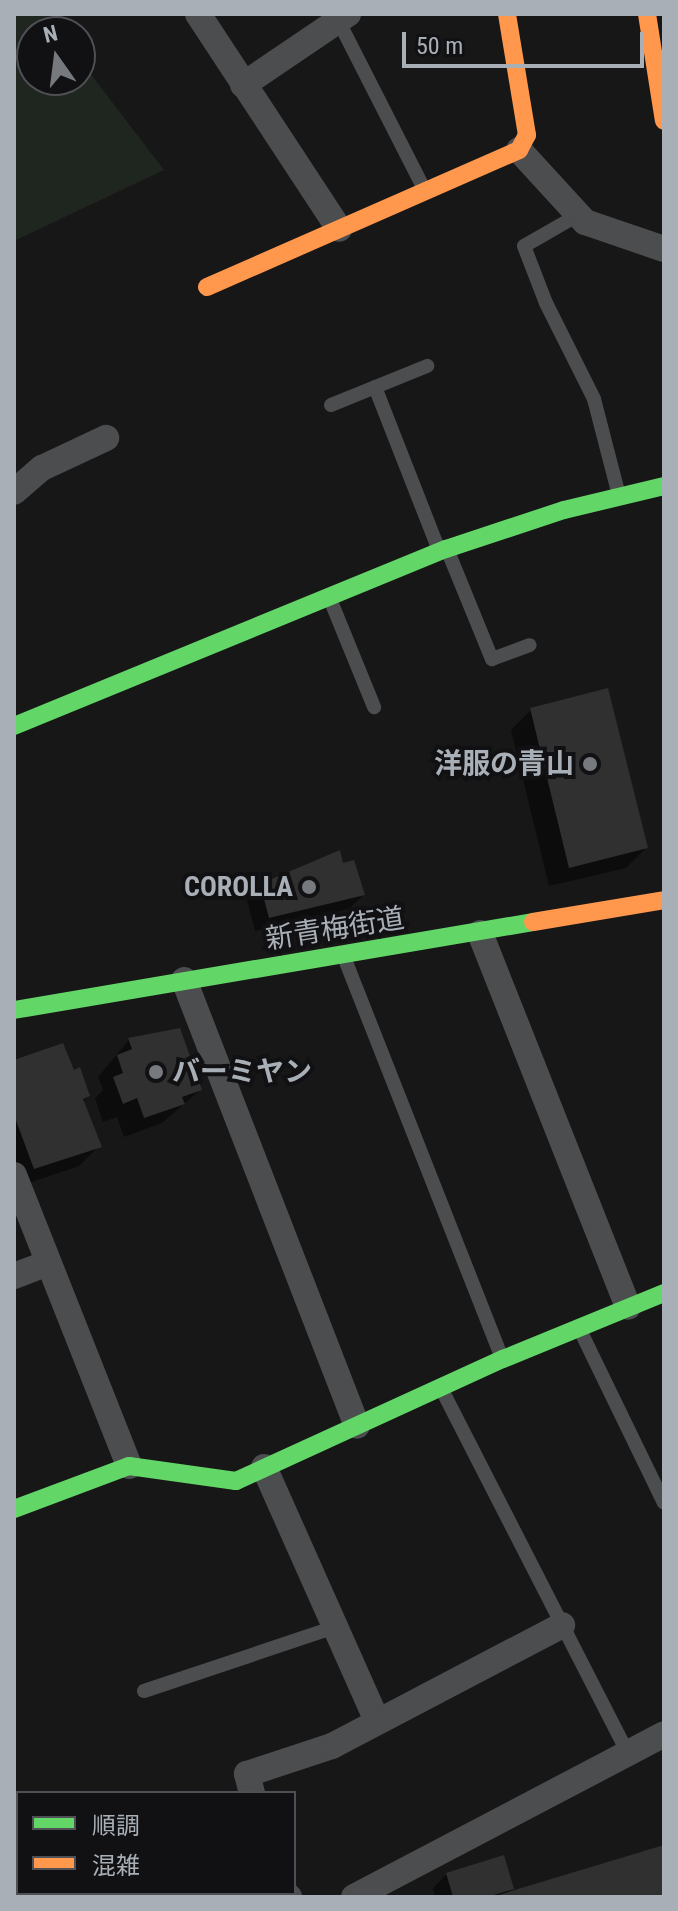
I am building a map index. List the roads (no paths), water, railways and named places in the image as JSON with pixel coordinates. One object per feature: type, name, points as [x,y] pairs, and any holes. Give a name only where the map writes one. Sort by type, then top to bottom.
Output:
[{"type":"street","points":[[198,14],[339,229]]},
{"type":"street","points":[[207,287],[519,150],[527,135],[507,14]]},
{"type":"street","points":[[647,14],[664,121]]},
{"type":"street","points":[[243,85],[343,17]]},
{"type":"street","points":[[519,150],[585,222],[664,249]]},
{"type":"street","points":[[14,492],[42,468],[106,438]]},
{"type":"street","points":[[14,726],[443,550],[619,496],[664,486]]},
{"type":"street","name":"新青梅街道","points":[[14,1010],[664,900]]},
{"type":"street","points":[[480,933],[628,1307]]},
{"type":"street","points":[[184,980],[357,1426]]},
{"type":"street","points":[[14,1175],[129,1466]]},
{"type":"street","points":[[14,1276],[48,1263]]},
{"type":"street","points":[[14,1509],[129,1466],[236,1481],[578,1326],[664,1293]]},
{"type":"street","points":[[264,1467],[377,1721]]},
{"type":"street","points":[[251,1791],[247,1774],[332,1746],[562,1625]]},
{"type":"street","points":[[354,1897],[664,1734]]},
{"type":"lane","points":[[343,17],[425,191]]},
{"type":"lane","points":[[578,215],[524,246],[546,303],[594,399],[619,496]]},
{"type":"lane","points":[[331,405],[427,366]]},
{"type":"lane","points":[[375,387],[492,659],[530,645]]},
{"type":"lane","points":[[328,595],[374,707]]},
{"type":"lane","points":[[344,956],[503,1359]]},
{"type":"lane","points":[[578,1326],[664,1503]]},
{"type":"lane","points":[[440,1387],[628,1754]]},
{"type":"lane","points":[[144,1691],[335,1627]]},
{"type":"place","name":"洋服の青山","points":[[590,764]]},
{"type":"place","name":"COROLLA","points":[[309,887]]},
{"type":"place","name":"バーミヤン","points":[[156,1072]]}]
